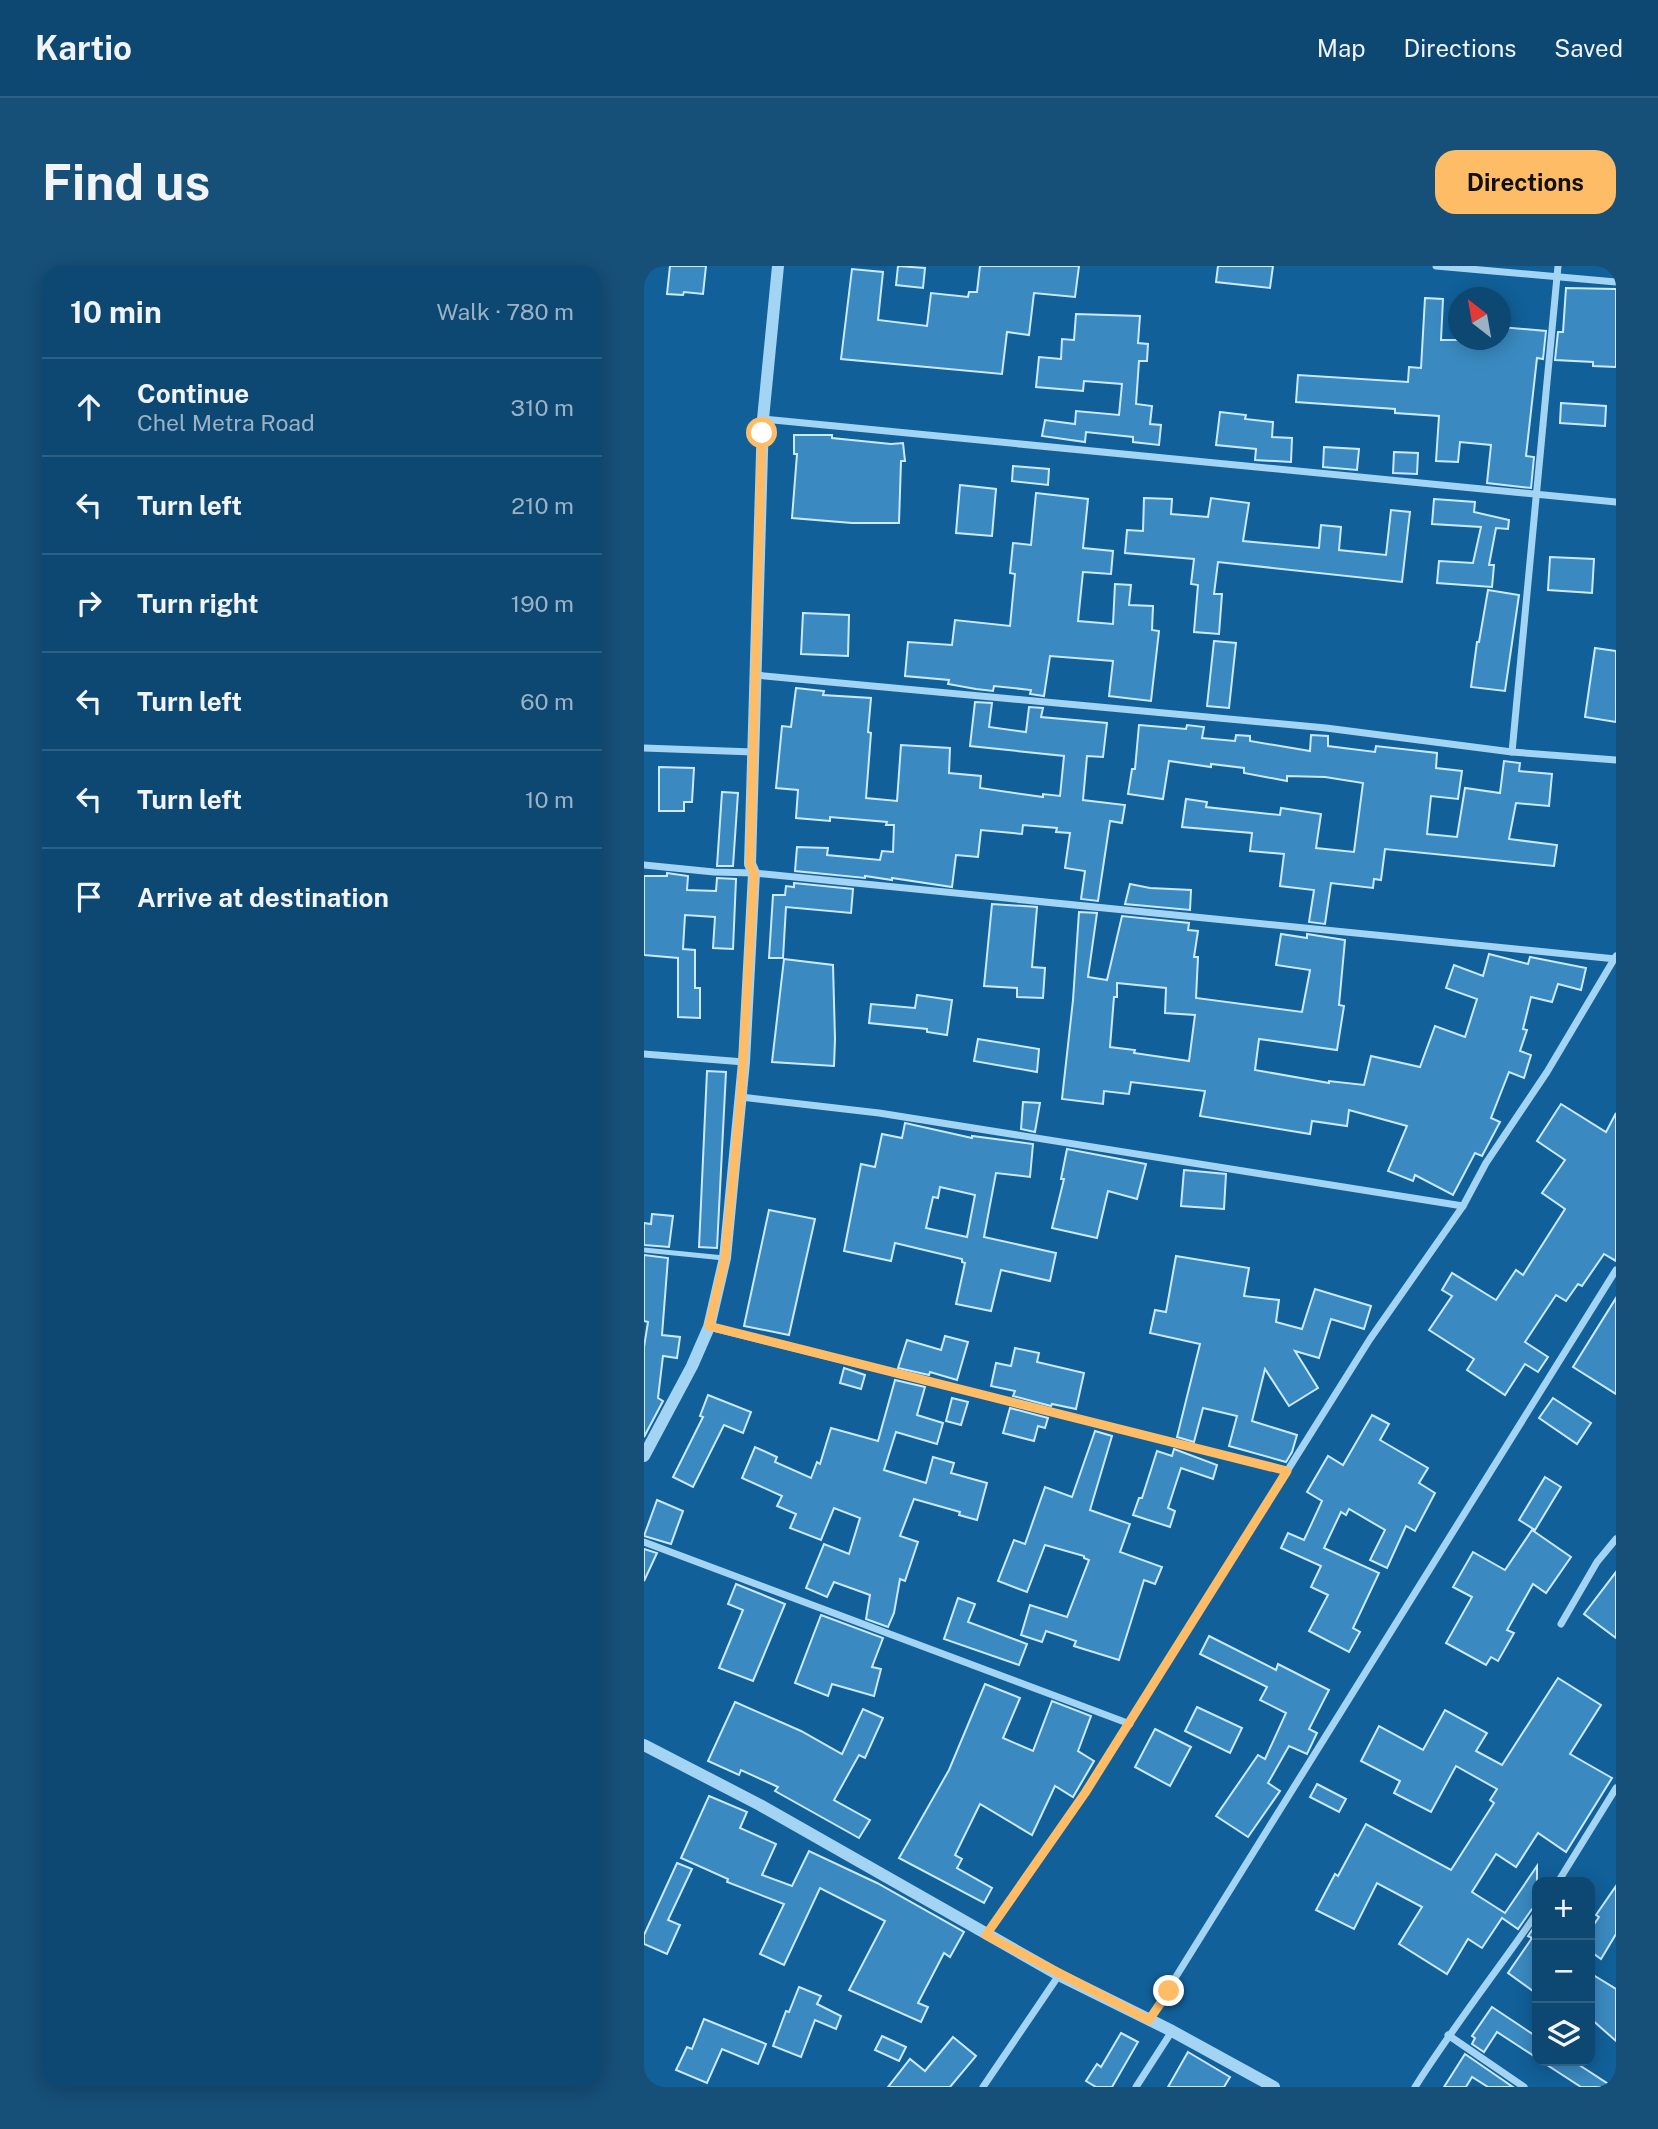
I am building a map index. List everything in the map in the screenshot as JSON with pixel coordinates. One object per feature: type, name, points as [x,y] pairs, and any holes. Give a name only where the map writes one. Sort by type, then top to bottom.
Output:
[{"type":"street","points":[[644,1456],[692,1366],[709,1326],[725,1258],[744,1062],[754,873],[750,864],[762,419],[778,266]]},
{"type":"street","points":[[1436,266],[1616,282]]},
{"type":"street","points":[[1512,752],[1558,266]]},
{"type":"street","points":[[762,419],[1616,502]]},
{"type":"street","points":[[755,675],[1326,728],[1512,752],[1616,760]]},
{"type":"street","points":[[644,748],[753,752]]},
{"type":"street","points":[[644,865],[754,873],[1615,957],[1547,1072],[1486,1163],[1463,1206],[1370,1339],[1085,1793],[986,1935]]},
{"type":"street","points":[[644,1054],[744,1062]]},
{"type":"street","points":[[741,1097],[879,1113],[1463,1206]]},
{"type":"street","points":[[1149,2020],[1616,1270]]},
{"type":"street","points":[[709,1326],[1287,1471]]},
{"type":"street","points":[[1560,1624],[1597,1562],[1616,1539]]},
{"type":"street","points":[[644,1542],[1129,1724]]},
{"type":"street","points":[[644,1745],[760,1805],[1059,1975],[1172,2031],[1274,2087]]},
{"type":"street","points":[[1561,1877],[1616,1788]]},
{"type":"street","points":[[1415,2087],[1448,2035],[1532,1920]]},
{"type":"street","points":[[983,2087],[1059,1975]]},
{"type":"street","points":[[1136,2087],[1172,2031]]},
{"type":"street","points":[[1448,2035],[1524,2087]]},
{"type":"lane","points":[[644,1250],[725,1258]]},
{"type":"building","points":[[670,266],[706,266],[703,294],[667,294]]},
{"type":"building","points":[[898,266],[925,268],[923,288],[896,285]]},
{"type":"building","points":[[980,266],[1079,266],[1075,297],[1034,293],[1029,335],[1007,332],[1002,374],[841,359],[852,269],[883,272],[878,320],[927,326],[931,293],[968,297],[969,292],[977,292]]},
{"type":"building","points":[[1218,266],[1273,266],[1270,288],[1216,282]]},
{"type":"building","points":[[1566,288],[1616,289],[1616,367],[1593,366],[1593,362],[1555,360],[1558,332],[1563,332]]},
{"type":"building","points":[[1425,298],[1443,299],[1441,340],[1448,340],[1448,350],[1511,350],[1511,328],[1546,331],[1543,359],[1537,358],[1526,456],[1534,457],[1531,488],[1487,483],[1491,445],[1460,442],[1458,462],[1436,461],[1439,416],[1395,413],[1395,409],[1296,402],[1298,375],[1408,382],[1409,367],[1421,368]]},
{"type":"building","points":[[1076,314],[1140,316],[1138,343],[1148,344],[1147,361],[1139,361],[1136,404],[1152,406],[1150,424],[1161,425],[1159,445],[1133,442],[1133,437],[1086,432],[1085,442],[1042,436],[1045,420],[1075,424],[1076,411],[1119,415],[1122,384],[1084,381],[1083,391],[1036,387],[1039,357],[1061,359],[1062,339],[1074,340]]},
{"type":"building","points":[[1561,403],[1606,406],[1605,426],[1560,423]]},
{"type":"building","points":[[1220,412],[1246,415],[1245,419],[1273,422],[1272,437],[1292,438],[1291,462],[1255,460],[1256,449],[1216,445]]},
{"type":"building","points":[[794,435],[832,435],[832,438],[903,443],[905,461],[901,461],[899,523],[852,523],[792,518],[797,454],[794,454]]},
{"type":"building","points":[[1324,447],[1359,449],[1357,470],[1323,467]]},
{"type":"building","points":[[1394,452],[1418,453],[1417,474],[1393,473]]},
{"type":"building","points":[[1013,466],[1049,469],[1048,485],[1012,481]]},
{"type":"building","points":[[960,485],[996,489],[992,536],[956,533]]},
{"type":"building","points":[[1036,493],[1088,499],[1083,548],[1113,551],[1111,574],[1083,572],[1078,621],[1113,624],[1115,584],[1131,585],[1129,605],[1153,606],[1152,630],[1159,631],[1151,701],[1109,696],[1113,661],[1050,656],[1044,696],[1030,694],[1031,690],[994,686],[993,691],[948,684],[949,680],[905,676],[908,642],[952,645],[955,620],[1010,626],[1015,574],[1010,573],[1013,543],[1031,545]]},
{"type":"building","points":[[1144,498],[1172,499],[1171,514],[1208,517],[1211,498],[1249,503],[1243,541],[1319,548],[1321,525],[1341,527],[1339,550],[1386,555],[1391,510],[1410,512],[1402,582],[1218,562],[1214,594],[1222,594],[1219,634],[1194,632],[1198,585],[1191,584],[1194,559],[1125,553],[1127,530],[1143,531]]},
{"type":"building","points":[[1434,499],[1475,502],[1474,512],[1509,520],[1508,529],[1496,528],[1489,565],[1494,565],[1492,587],[1437,583],[1439,561],[1473,563],[1481,527],[1432,524]]},
{"type":"building","points":[[1550,557],[1594,559],[1592,593],[1548,590]]},
{"type":"building","points":[[1488,590],[1519,595],[1505,691],[1471,687]]},
{"type":"building","points":[[803,613],[849,615],[848,656],[801,654]]},
{"type":"building","points":[[1214,641],[1236,643],[1229,708],[1207,706]]},
{"type":"building","points":[[1595,648],[1616,651],[1616,722],[1585,717]]},
{"type":"building","points":[[796,688],[824,691],[823,695],[871,698],[866,798],[897,801],[901,745],[950,748],[949,773],[981,776],[980,788],[1043,797],[1043,794],[1060,796],[1064,756],[970,746],[975,702],[992,703],[989,727],[1026,732],[1029,707],[1043,708],[1041,717],[1107,723],[1103,757],[1087,756],[1083,800],[1125,805],[1122,823],[1110,821],[1098,901],[1081,899],[1085,871],[1065,868],[1070,833],[1056,832],[1057,828],[1023,825],[1022,834],[981,830],[978,857],[956,855],[952,887],[892,878],[795,871],[797,847],[828,848],[827,855],[880,860],[882,851],[893,852],[894,825],[886,825],[887,822],[830,817],[830,821],[796,818],[798,790],[776,788],[782,726],[791,727]]},
{"type":"building","points":[[1139,725],[1186,729],[1187,725],[1204,727],[1202,738],[1235,741],[1236,735],[1250,736],[1250,741],[1310,751],[1311,735],[1328,736],[1328,746],[1375,752],[1376,746],[1437,753],[1436,768],[1462,771],[1458,799],[1431,796],[1427,834],[1457,837],[1465,788],[1500,793],[1504,761],[1520,763],[1519,771],[1552,774],[1549,806],[1516,803],[1509,839],[1557,845],[1554,866],[1385,849],[1381,880],[1374,879],[1373,888],[1331,883],[1325,924],[1309,922],[1314,890],[1280,886],[1284,854],[1250,851],[1252,833],[1182,827],[1186,799],[1207,802],[1206,807],[1280,815],[1281,808],[1321,814],[1316,848],[1354,852],[1363,783],[1325,777],[1287,776],[1287,781],[1244,773],[1244,768],[1169,761],[1163,799],[1128,794],[1132,769],[1135,769]]},
{"type":"building","points":[[659,767],[694,768],[692,802],[684,802],[684,811],[659,811]]},
{"type":"building","points":[[722,792],[738,793],[733,866],[717,866]]},
{"type":"building","points":[[667,873],[688,876],[687,890],[716,891],[717,878],[736,879],[733,949],[713,948],[715,917],[685,915],[683,949],[695,950],[695,988],[700,988],[700,1018],[678,1017],[678,958],[644,955],[644,876],[667,876]]},
{"type":"building","points":[[794,883],[853,889],[851,913],[786,907],[783,958],[769,958],[773,895],[785,895],[786,886],[794,887]]},
{"type":"building","points":[[1130,884],[1191,890],[1190,910],[1125,904]]},
{"type":"building","points":[[992,904],[1037,907],[1032,967],[1045,968],[1043,998],[1017,997],[1017,988],[984,986]]},
{"type":"building","points":[[1079,912],[1097,913],[1088,977],[1107,980],[1122,916],[1189,923],[1188,930],[1198,931],[1194,957],[1198,957],[1196,998],[1302,1012],[1310,970],[1276,965],[1281,934],[1307,938],[1307,934],[1345,940],[1339,1005],[1344,1006],[1337,1050],[1259,1039],[1255,1070],[1329,1083],[1364,1085],[1371,1056],[1420,1067],[1435,1026],[1465,1037],[1477,999],[1446,988],[1454,965],[1483,976],[1489,954],[1528,964],[1530,957],[1586,968],[1581,990],[1558,984],[1552,1002],[1531,997],[1523,1029],[1527,1030],[1520,1051],[1531,1055],[1524,1078],[1509,1072],[1491,1118],[1500,1122],[1482,1156],[1475,1153],[1453,1195],[1415,1175],[1413,1181],[1388,1171],[1407,1126],[1349,1110],[1347,1126],[1312,1121],[1310,1134],[1200,1116],[1205,1091],[1131,1082],[1129,1094],[1104,1091],[1103,1104],[1062,1099]],"holes":[[[1117,983],[1166,988],[1165,1013],[1195,1015],[1189,1061],[1110,1047]]]},
{"type":"building","points":[[784,959],[833,965],[834,1066],[772,1062]]},
{"type":"building","points":[[917,995],[952,1000],[947,1035],[927,1032],[927,1029],[869,1023],[871,1004],[915,1008]]},
{"type":"building","points":[[978,1039],[1039,1049],[1037,1072],[974,1061]]},
{"type":"building","points":[[707,1071],[726,1072],[717,1248],[699,1247]]},
{"type":"building","points":[[1023,1102],[1040,1103],[1035,1132],[1021,1129]]},
{"type":"building","points":[[1561,1104],[1606,1132],[1616,1113],[1616,1261],[1604,1254],[1582,1286],[1578,1284],[1566,1301],[1556,1295],[1525,1342],[1548,1357],[1538,1372],[1525,1364],[1505,1395],[1467,1370],[1474,1359],[1429,1330],[1452,1296],[1442,1290],[1452,1273],[1496,1300],[1516,1270],[1523,1275],[1565,1209],[1542,1193],[1565,1160],[1537,1141]]},
{"type":"building","points":[[905,1123],[972,1138],[1033,1144],[1030,1177],[996,1173],[984,1237],[1056,1253],[1050,1281],[1001,1270],[991,1311],[956,1304],[965,1263],[962,1259],[895,1243],[891,1261],[844,1251],[861,1164],[875,1167],[882,1134],[902,1138]],"holes":[[[940,1187],[975,1195],[967,1237],[926,1228],[933,1197],[938,1198]]]},
{"type":"building","points":[[1067,1149],[1146,1164],[1137,1199],[1108,1191],[1097,1238],[1052,1228],[1064,1179],[1061,1179]]},
{"type":"building","points":[[1184,1170],[1226,1174],[1224,1209],[1181,1206]]},
{"type":"building","points":[[769,1210],[815,1219],[789,1335],[744,1326]]},
{"type":"building","points":[[652,1214],[673,1216],[669,1247],[644,1245],[644,1223],[651,1224]]},
{"type":"building","points":[[644,1255],[668,1258],[662,1335],[680,1337],[677,1358],[663,1356],[658,1398],[663,1401],[644,1437],[644,1347],[648,1322],[644,1321]]},
{"type":"building","points":[[1176,1256],[1249,1268],[1244,1296],[1279,1300],[1276,1322],[1302,1329],[1315,1289],[1371,1306],[1364,1329],[1331,1319],[1319,1358],[1295,1351],[1318,1388],[1289,1406],[1265,1369],[1252,1421],[1297,1435],[1286,1462],[1229,1446],[1237,1416],[1203,1408],[1194,1442],[1177,1437],[1200,1344],[1150,1333],[1155,1310],[1166,1312]]},
{"type":"building","points":[[1616,1298],[1616,1394],[1573,1367]]},
{"type":"building","points":[[945,1336],[968,1342],[957,1380],[930,1372],[929,1375],[898,1368],[907,1340],[941,1350]]},
{"type":"building","points":[[1015,1348],[1039,1353],[1037,1362],[1084,1373],[1076,1409],[1052,1404],[1051,1406],[1013,1396],[1015,1391],[991,1386],[996,1363],[1011,1366]]},
{"type":"building","points":[[844,1368],[865,1375],[861,1389],[840,1383]]},
{"type":"building","points":[[895,1380],[925,1387],[917,1415],[943,1423],[937,1444],[896,1432],[884,1470],[926,1483],[933,1457],[954,1463],[951,1473],[987,1483],[977,1520],[959,1515],[960,1512],[914,1499],[900,1536],[918,1542],[905,1581],[900,1579],[894,1613],[888,1627],[866,1619],[870,1595],[834,1582],[827,1597],[806,1588],[824,1544],[849,1554],[860,1518],[834,1508],[821,1540],[790,1528],[796,1514],[777,1506],[782,1496],[742,1478],[755,1447],[777,1457],[775,1462],[811,1478],[817,1462],[820,1464],[831,1428],[878,1441]]},
{"type":"building","points":[[708,1395],[751,1412],[743,1433],[724,1425],[693,1487],[673,1477],[703,1417],[700,1416]]},
{"type":"building","points":[[952,1398],[968,1402],[961,1425],[946,1421]]},
{"type":"building","points":[[1553,1398],[1591,1423],[1577,1444],[1539,1418]]},
{"type":"building","points":[[1010,1408],[1048,1418],[1045,1428],[1038,1426],[1034,1441],[1003,1433]]},
{"type":"building","points":[[1372,1415],[1389,1424],[1380,1440],[1428,1468],[1419,1483],[1435,1493],[1415,1531],[1406,1526],[1387,1568],[1370,1560],[1385,1530],[1349,1509],[1346,1515],[1341,1512],[1324,1548],[1379,1573],[1353,1628],[1360,1632],[1349,1652],[1309,1631],[1328,1595],[1311,1587],[1321,1566],[1281,1548],[1288,1533],[1304,1540],[1322,1501],[1307,1492],[1328,1456],[1343,1465]]},
{"type":"building","points":[[1095,1431],[1112,1436],[1090,1510],[1130,1524],[1120,1552],[1162,1567],[1155,1584],[1144,1580],[1119,1660],[1074,1646],[1076,1641],[1046,1631],[1042,1642],[1021,1635],[1030,1605],[1067,1617],[1089,1560],[1084,1556],[1045,1545],[1027,1592],[998,1581],[1014,1540],[1025,1544],[1045,1487],[1072,1497]]},
{"type":"building","points":[[1174,1449],[1217,1465],[1213,1479],[1181,1468],[1168,1508],[1175,1511],[1170,1527],[1133,1515],[1139,1498],[1142,1498],[1157,1451],[1172,1456]]},
{"type":"building","points":[[1545,1477],[1561,1487],[1535,1530],[1519,1520]]},
{"type":"building","points":[[657,1500],[683,1511],[671,1544],[644,1536]]},
{"type":"building","points":[[1532,1530],[1571,1557],[1546,1593],[1533,1584],[1507,1630],[1514,1633],[1498,1661],[1491,1657],[1486,1665],[1446,1643],[1472,1597],[1453,1587],[1473,1552],[1505,1570]]},
{"type":"building","points":[[644,1549],[657,1553],[644,1581]]},
{"type":"building","points":[[1616,1572],[1616,1638],[1584,1614]]},
{"type":"building","points":[[736,1584],[785,1604],[753,1681],[719,1668],[743,1610],[728,1604]]},
{"type":"building","points":[[958,1598],[975,1604],[968,1622],[1027,1644],[1019,1665],[944,1639]]},
{"type":"building","points":[[821,1615],[883,1638],[872,1667],[881,1669],[874,1696],[832,1684],[828,1696],[795,1683]]},
{"type":"building","points":[[1209,1636],[1276,1670],[1278,1664],[1329,1690],[1309,1729],[1317,1733],[1307,1754],[1289,1746],[1268,1783],[1280,1791],[1248,1837],[1216,1816],[1258,1755],[1265,1759],[1286,1713],[1260,1700],[1267,1687],[1200,1654]]},
{"type":"building","points":[[1558,1678],[1601,1705],[1570,1754],[1612,1778],[1566,1852],[1538,1833],[1516,1867],[1496,1854],[1472,1892],[1505,1913],[1537,1866],[1537,1877],[1532,1877],[1532,1909],[1518,1929],[1502,1918],[1482,1948],[1468,1939],[1447,1974],[1399,1944],[1422,1907],[1377,1883],[1354,1929],[1316,1910],[1366,1824],[1451,1870],[1494,1803],[1490,1800],[1497,1789],[1456,1766],[1431,1812],[1394,1793],[1400,1781],[1361,1761],[1379,1726],[1423,1750],[1445,1710],[1487,1733],[1476,1751],[1502,1765]]},
{"type":"building","points":[[985,1684],[1020,1698],[1003,1738],[1033,1751],[1052,1701],[1091,1716],[1078,1751],[1094,1761],[1073,1797],[1055,1786],[1032,1835],[980,1804],[955,1855],[962,1859],[957,1868],[992,1888],[984,1903],[899,1858],[949,1770]]},
{"type":"building","points":[[735,1702],[801,1731],[842,1754],[863,1709],[883,1718],[865,1758],[859,1755],[834,1800],[870,1820],[859,1838],[775,1791],[778,1787],[741,1770],[739,1775],[708,1761]]},
{"type":"building","points":[[1197,1707],[1242,1728],[1230,1753],[1185,1731]]},
{"type":"building","points":[[1155,1729],[1191,1747],[1170,1786],[1135,1767]]},
{"type":"building","points":[[1317,1784],[1346,1799],[1339,1812],[1310,1797]]},
{"type":"building","points":[[709,1796],[747,1812],[740,1828],[776,1844],[762,1875],[792,1886],[809,1851],[877,1883],[964,1932],[950,1957],[944,1953],[918,2003],[928,2007],[921,2022],[849,1990],[885,1921],[820,1888],[784,1965],[760,1954],[784,1904],[727,1882],[728,1879],[681,1858]]},
{"type":"building","points":[[677,1863],[692,1869],[668,1920],[680,1925],[667,1954],[644,1944],[644,1935]]},
{"type":"building","points":[[1616,1886],[1616,1934],[1601,1959],[1595,1955],[1595,1923],[1599,1917],[1596,1915]]},
{"type":"building","points":[[1532,1938],[1532,1990],[1508,1973]]},
{"type":"building","points":[[1595,1976],[1616,1989],[1616,2041],[1595,2022]]},
{"type":"building","points":[[799,1987],[821,1996],[817,2004],[841,2016],[836,2029],[815,2020],[801,2057],[773,2046],[786,2011],[789,2012]]},
{"type":"building","points":[[1492,2007],[1532,2034],[1532,2055],[1497,2032],[1484,2052],[1472,2044],[1475,2038],[1472,2036]]},
{"type":"building","points":[[704,2019],[766,2044],[758,2064],[722,2049],[707,2083],[676,2070],[687,2047],[692,2049]]},
{"type":"building","points":[[1121,2033],[1138,2042],[1112,2087],[1096,2087],[1086,2081],[1097,2064],[1101,2067]]},
{"type":"building","points":[[882,2036],[906,2047],[899,2061],[875,2050]]},
{"type":"building","points":[[953,2037],[976,2056],[950,2087],[888,2087],[910,2059],[925,2071]]},
{"type":"building","points":[[1188,2052],[1230,2077],[1224,2087],[1168,2087]]},
{"type":"building","points":[[1465,2054],[1513,2087],[1488,2087],[1472,2077],[1466,2087],[1444,2087]]},
{"type":"building","points":[[1549,2066],[1581,2066],[1613,2087],[1581,2087]]},
{"type":"route","points":[[762,433],[750,864],[754,873],[744,1062],[725,1258],[709,1326],[1287,1471],[1085,1793],[986,1935],[1149,2020],[1169,1991]]}]
